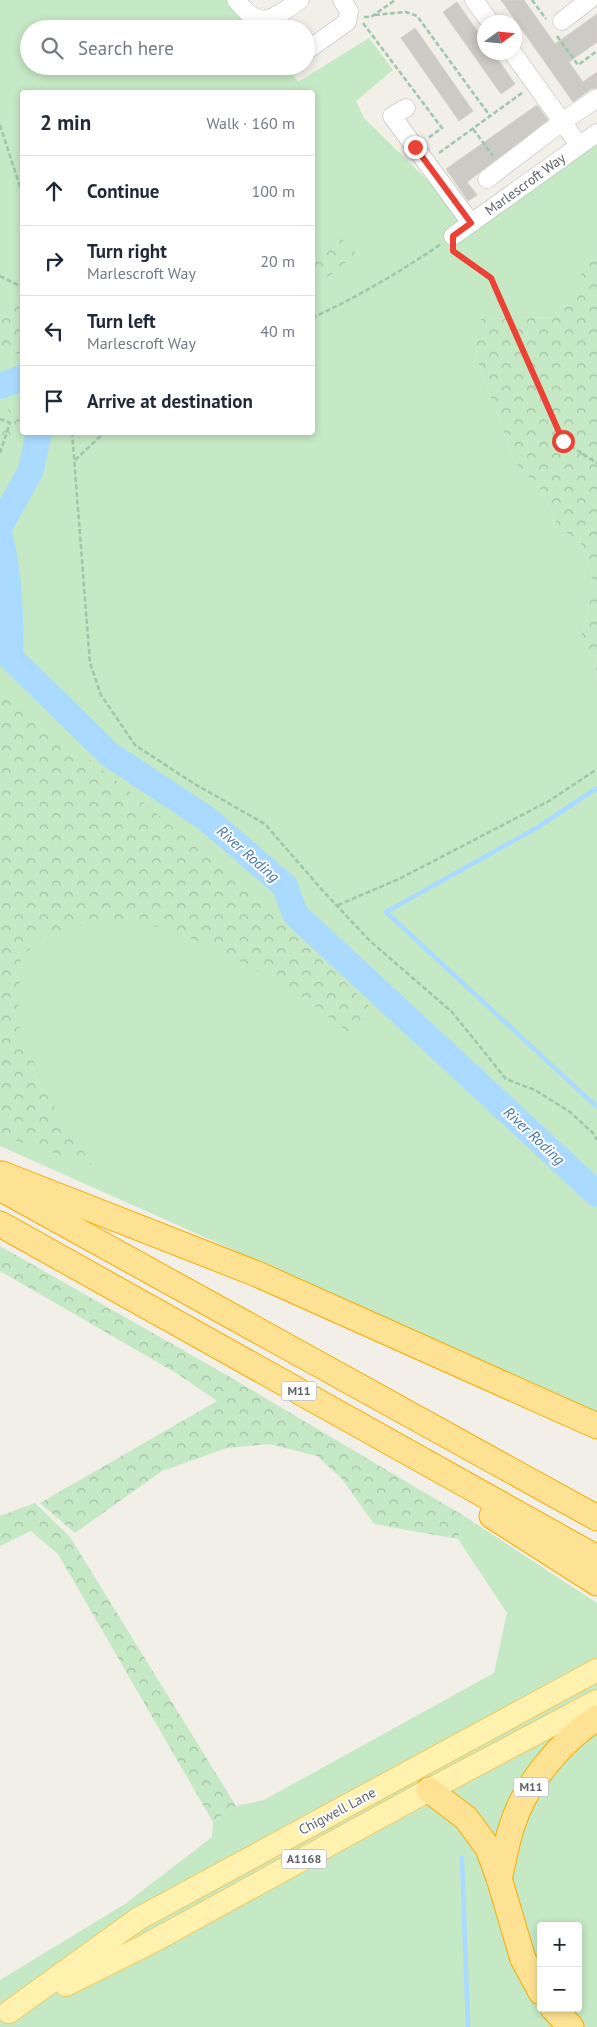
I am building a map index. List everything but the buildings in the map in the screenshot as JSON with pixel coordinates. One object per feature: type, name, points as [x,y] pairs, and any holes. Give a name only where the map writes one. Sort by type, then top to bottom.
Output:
[{"type":"highway","points":[[0,1173],[257,1274],[597,1426]]},
{"type":"highway","name":"M11","points":[[0,1188],[597,1518]]},
{"type":"highway","name":"M11","points":[[0,1224],[597,1558]]},
{"type":"highway","name":"M11","points":[[402,1449],[505,1526],[597,1583]]},
{"type":"highway","name":"M11","points":[[499,1878],[512,1824],[530,1787],[562,1745],[597,1718]]},
{"type":"highway","points":[[429,1790],[466,1818],[488,1848],[523,1959],[537,1985]]},
{"type":"highway","points":[[557,2012],[571,2027]]},
{"type":"main road","name":"Chigwell Lane","points":[[4,2015],[138,1920],[596,1672]]},
{"type":"main road","name":"Chigwell Lane","points":[[4,2015],[148,1944],[429,1790],[597,1701]]},
{"type":"main road","points":[[400,1778],[429,1790]]},
{"type":"street","points":[[236,0],[244,10],[259,20]]},
{"type":"street","points":[[280,20],[300,0]]},
{"type":"street","points":[[315,45],[348,22],[349,11],[342,0]]},
{"type":"street","points":[[474,0],[485,15]]},
{"type":"street","points":[[555,26],[589,0]]},
{"type":"street","name":"Marlescroft Way","points":[[518,60],[579,145]]},
{"type":"street","name":"Marlescroft Way","points":[[487,179],[597,98]]},
{"type":"street","name":"Marlescroft Way","points":[[393,115],[471,223]]},
{"type":"street","name":"Marlescroft Way","points":[[453,236],[597,133]]},
{"type":"path","points":[[395,0],[371,17],[360,18],[442,128],[415,147]]},
{"type":"path","points":[[532,0],[555,26],[578,65],[597,52]]},
{"type":"path","points":[[375,14],[406,12],[417,16],[490,116]]},
{"type":"path","points":[[426,162],[535,84]]},
{"type":"path","points":[[0,125],[20,187]]},
{"type":"path","points":[[473,129],[494,157]]},
{"type":"path","points":[[315,317],[345,303],[405,268],[453,236]]},
{"type":"path","points":[[453,236],[453,251],[491,278],[563,441],[597,463]]},
{"type":"path","points":[[0,276],[20,286]]},
{"type":"path","points":[[0,419],[10,423],[0,453]]},
{"type":"path","points":[[72,435],[90,663],[101,695],[135,745],[193,783],[266,824],[370,941],[452,1012],[506,1079],[535,1090],[570,1112],[597,1140]]},
{"type":"path","points":[[74,461],[102,435]]},
{"type":"path","points":[[337,906],[399,879],[550,802],[597,769]]},
{"type":"green space","points":[[0,0],[241,0],[255,20],[20,20],[20,75],[293,75],[298,82],[309,75],[315,75],[315,71],[369,38],[393,70],[356,101],[364,118],[471,223],[597,133],[597,246],[561,317],[482,319],[475,353],[514,461],[542,491],[559,528],[580,541],[592,574],[590,602],[580,641],[595,659],[597,679],[597,1412],[0,1146]]},
{"type":"green space","points":[[341,238],[356,253],[331,275],[315,280],[315,257]]},
{"type":"green space","points":[[597,246],[597,679],[595,659],[580,641],[590,602],[592,574],[580,541],[559,528],[542,491],[514,461],[475,353],[481,319],[561,317],[582,272]]},
{"type":"green space","points":[[20,298],[20,353],[0,358],[0,306]]},
{"type":"green space","points":[[8,408],[20,417],[20,426],[0,452],[0,419],[10,423]]},
{"type":"green space","points":[[0,691],[181,833],[251,893],[318,955],[372,1009],[353,1036],[299,994],[238,960],[166,927],[91,923],[44,935],[21,958],[17,1022],[48,1096],[92,1165],[0,1136]]},
{"type":"green space","points":[[0,1246],[230,1377],[464,1516],[458,1539],[374,1524],[342,1479],[317,1456],[269,1444],[227,1448],[162,1471],[75,1533],[40,1503],[217,1401],[176,1373],[0,1271]]},
{"type":"green space","points":[[35,1503],[70,1537],[236,1806],[213,1822],[58,1554],[31,1531],[0,1546],[0,1516]]},
{"type":"green space","points":[[464,1516],[597,1603],[597,2027],[0,2027],[0,1980],[125,1904],[212,1837],[213,1822],[236,1806],[264,1800],[494,1673],[507,1613],[458,1539]]},
{"type":"waterway","name":"River Roding","points":[[0,386],[20,379]]},
{"type":"waterway","name":"River Roding","points":[[0,526],[31,470],[38,435]]},
{"type":"waterway","name":"River Roding","points":[[0,537],[9,597],[10,657],[109,754],[207,819],[285,886],[295,914],[597,1194]]},
{"type":"waterway","points":[[597,788],[538,827],[386,912],[597,1107]]},
{"type":"waterway","points":[[462,1858],[468,2027]]},
{"type":"route","points":[[415,147],[471,223],[453,236],[453,251],[491,278],[563,441]]}]
